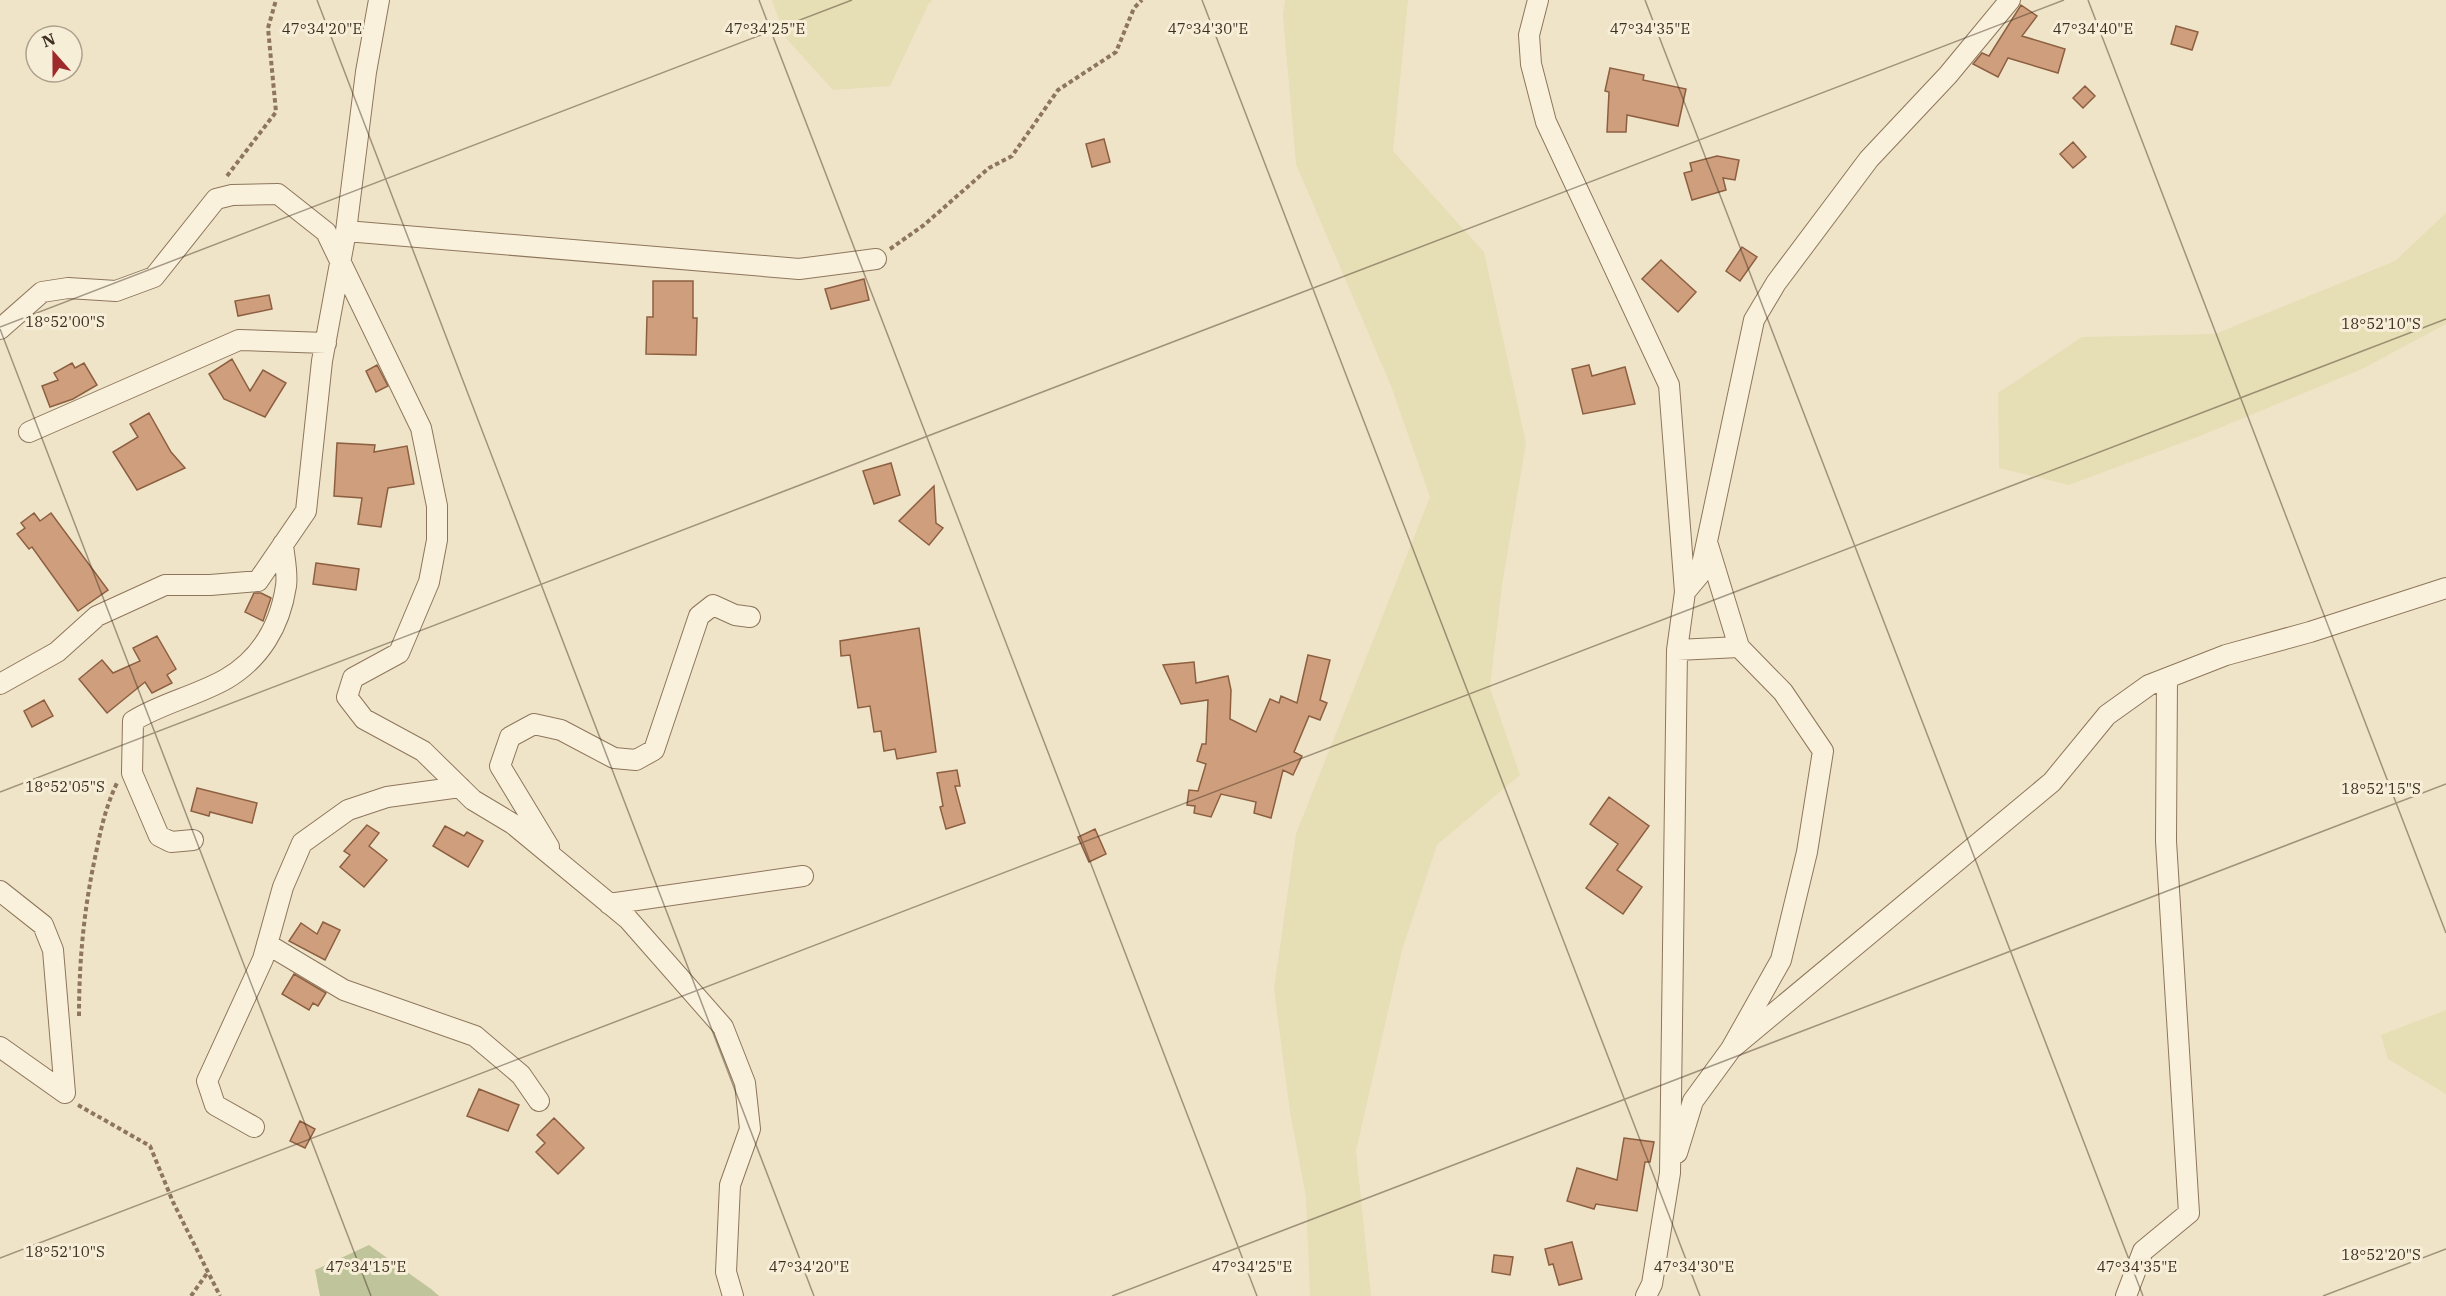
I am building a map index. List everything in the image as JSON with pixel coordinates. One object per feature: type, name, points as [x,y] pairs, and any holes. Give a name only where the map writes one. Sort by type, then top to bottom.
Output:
[{"type":"street","points":[[0,684],[57,652],[96,616],[165,585],[210,585],[258,581],[306,511],[326,343],[346,231],[366,72],[379,0]]},
{"type":"street","points":[[1538,0],[1529,35],[1531,64],[1546,122],[1669,385],[1685,592],[1677,650],[1670,1173],[1652,1284],[1646,1296]]},
{"type":"street","points":[[1685,592],[1700,574],[1754,320],[1776,283],[1869,159],[1948,75],[2010,0]]},
{"type":"street","points":[[0,328],[42,292],[68,288],[116,291],[154,277],[216,199],[232,195],[278,194],[326,232],[420,428],[437,506],[437,540],[429,582],[399,653],[354,678],[347,697],[364,719],[423,751],[473,800],[513,824],[628,919],[723,1027],[745,1083],[750,1129],[730,1185],[726,1272],[733,1296]]},
{"type":"street","points":[[346,231],[799,269],[876,259]]},
{"type":"street","points":[[29,432],[238,340],[326,343]]},
{"type":"street","points":[[1670,1173],[1693,1101],[1731,1049],[1781,960],[1807,852],[1823,751],[1783,692],[1739,647],[1707,542]]},
{"type":"street","points":[[193,840],[171,842],[159,836],[132,773],[133,721],[146,713],[225,679],[249,663],[270,639],[286,585],[283,544]]},
{"type":"street","points":[[1731,1049],[2052,782],[2107,715],[2149,685],[2226,655],[2310,632],[2446,588]]},
{"type":"street","points":[[560,864],[500,766],[510,736],[534,724],[561,730],[614,758],[636,760],[654,750],[699,616],[713,605],[735,615],[750,617]]},
{"type":"street","points":[[1677,650],[1739,647]]},
{"type":"street","points":[[2126,1296],[2143,1251],[2189,1213],[2166,841],[2167,678]]},
{"type":"street","points":[[254,1127],[215,1106],[207,1081],[263,959],[283,887],[302,843],[348,810],[387,797],[460,787]]},
{"type":"street","points":[[609,904],[803,876]]},
{"type":"street","points":[[0,891],[43,925],[53,951],[73,1095]]},
{"type":"street","points":[[267,944],[344,990],[475,1036],[522,1075],[539,1101]]},
{"type":"street","points":[[0,1047],[73,1095]]},
{"type":"path","points":[[216,199],[231,169],[276,112],[268,28],[276,0]]},
{"type":"path","points":[[876,259],[924,225],[989,168],[1012,156],[1058,90],[1116,52],[1134,8],[1142,0]]},
{"type":"path","points":[[79,1025],[79,969],[85,904],[107,803],[131,756]]},
{"type":"path","points":[[73,1095],[81,1107]]},
{"type":"path","points":[[73,1095],[81,1107],[150,1146],[173,1202],[220,1296]]},
{"type":"path","points":[[191,1296],[208,1272]]},
{"type":"shaded area","points":[[772,0],[933,0],[929,3],[890,86],[833,90],[785,37]]},
{"type":"shaded area","points":[[1285,0],[1408,0],[1393,151],[1484,252],[1526,443],[1502,585],[1490,688],[1520,775],[1437,845],[1402,950],[1356,1151],[1371,1296],[1310,1296],[1306,1197],[1290,1112],[1274,989],[1296,834],[1430,497],[1391,386],[1296,164],[1283,16]]},
{"type":"shaded area","points":[[2446,213],[2446,324],[2362,369],[2200,436],[2069,485],[1999,468],[1998,393],[2082,337],[2215,334],[2395,261]]},
{"type":"shaded area","points":[[2446,1010],[2446,1094],[2388,1059],[2381,1035]]},
{"type":"green space","points":[[369,1245],[439,1296],[320,1296],[315,1270]]},
{"type":"building","points":[[2021,5],[2037,16],[2022,36],[2065,49],[2058,73],[2008,58],[1998,77],[1973,64],[1982,53],[1989,56]]},
{"type":"building","points":[[2176,26],[2198,32],[2192,50],[2171,44]]},
{"type":"building","points":[[1610,68],[1644,75],[1643,80],[1686,89],[1678,126],[1627,115],[1626,132],[1607,132],[1609,92],[1605,91]]},
{"type":"building","points":[[2085,86],[2095,96],[2083,108],[2073,98]]},
{"type":"building","points":[[1104,139],[1110,162],[1092,167],[1086,144]]},
{"type":"building","points":[[2073,142],[2086,157],[2073,168],[2060,154]]},
{"type":"building","points":[[1717,156],[1739,160],[1735,180],[1723,178],[1726,190],[1692,200],[1684,173],[1692,171],[1690,163]]},
{"type":"building","points":[[1742,247],[1757,257],[1740,281],[1726,271]]},
{"type":"building","points":[[1661,260],[1696,292],[1678,312],[1642,279]]},
{"type":"building","points":[[864,279],[869,300],[831,309],[825,289]]},
{"type":"building","points":[[653,281],[693,281],[693,318],[697,318],[696,355],[646,354],[647,317],[653,317]]},
{"type":"building","points":[[269,295],[272,309],[238,316],[235,301]]},
{"type":"building","points":[[232,359],[250,391],[263,370],[286,383],[265,417],[224,399],[209,374]]},
{"type":"building","points":[[72,363],[75,368],[84,363],[97,385],[73,399],[50,407],[42,386],[58,380],[54,373]]},
{"type":"building","points":[[377,365],[388,386],[376,392],[366,371]]},
{"type":"building","points":[[1589,365],[1592,376],[1625,367],[1635,404],[1583,414],[1572,369]]},
{"type":"building","points":[[149,413],[171,452],[185,468],[137,490],[113,452],[138,437],[130,424]]},
{"type":"building","points":[[337,443],[375,445],[374,452],[407,446],[414,484],[388,488],[381,527],[358,524],[362,498],[334,496]]},
{"type":"building","points":[[891,463],[900,495],[874,504],[863,471]]},
{"type":"building","points":[[934,486],[936,523],[943,528],[929,545],[899,521]]},
{"type":"building","points":[[34,513],[40,521],[51,513],[108,590],[78,611],[32,547],[29,549],[17,534],[25,528],[21,523]]},
{"type":"building","points":[[316,563],[359,569],[356,590],[313,584]]},
{"type":"building","points":[[254,593],[261,593],[271,598],[263,621],[245,612]]},
{"type":"building","points":[[919,628],[936,752],[897,759],[895,749],[884,751],[881,731],[874,732],[870,706],[858,708],[850,655],[841,656],[840,641]]},
{"type":"building","points":[[157,636],[176,669],[167,675],[172,683],[152,693],[145,682],[107,713],[79,679],[102,660],[113,673],[140,661],[133,648]]},
{"type":"building","points":[[1308,655],[1330,660],[1320,700],[1327,703],[1320,720],[1309,716],[1294,752],[1302,756],[1293,775],[1283,770],[1271,818],[1254,813],[1256,802],[1221,794],[1211,817],[1194,813],[1195,806],[1187,805],[1189,790],[1198,791],[1206,764],[1197,761],[1202,744],[1206,744],[1208,700],[1181,704],[1163,665],[1194,662],[1196,683],[1228,676],[1231,690],[1230,719],[1256,732],[1270,699],[1279,703],[1281,696],[1297,703]]},
{"type":"building","points":[[44,700],[53,716],[32,727],[24,711]]},
{"type":"building","points":[[957,770],[960,786],[955,786],[965,823],[946,829],[940,807],[943,806],[937,773]]},
{"type":"building","points":[[197,788],[257,803],[252,823],[210,812],[209,816],[191,811]]},
{"type":"building","points":[[1609,797],[1649,826],[1617,870],[1642,887],[1623,914],[1586,888],[1618,844],[1590,824]]},
{"type":"building","points":[[367,825],[379,833],[369,846],[387,860],[364,887],[340,867],[350,855],[344,851]]},
{"type":"building","points":[[445,826],[464,836],[467,832],[483,841],[468,867],[433,846]]},
{"type":"building","points":[[1095,829],[1106,854],[1089,862],[1078,837]]},
{"type":"building","points":[[323,922],[340,930],[325,960],[289,941],[301,923],[317,934]]},
{"type":"building","points":[[294,974],[326,993],[318,1006],[313,1003],[309,1010],[282,994]]},
{"type":"building","points":[[479,1089],[519,1105],[508,1131],[467,1116]]},
{"type":"building","points":[[554,1118],[584,1148],[558,1174],[536,1152],[545,1143],[537,1135]]},
{"type":"building","points":[[300,1121],[315,1129],[305,1148],[290,1141]]},
{"type":"building","points":[[1624,1138],[1654,1142],[1650,1162],[1645,1162],[1637,1211],[1596,1204],[1594,1209],[1567,1201],[1577,1168],[1617,1180]]},
{"type":"building","points":[[1572,1242],[1582,1279],[1559,1285],[1553,1264],[1549,1265],[1545,1249]]},
{"type":"building","points":[[1494,1255],[1513,1257],[1510,1275],[1492,1272]]}]
